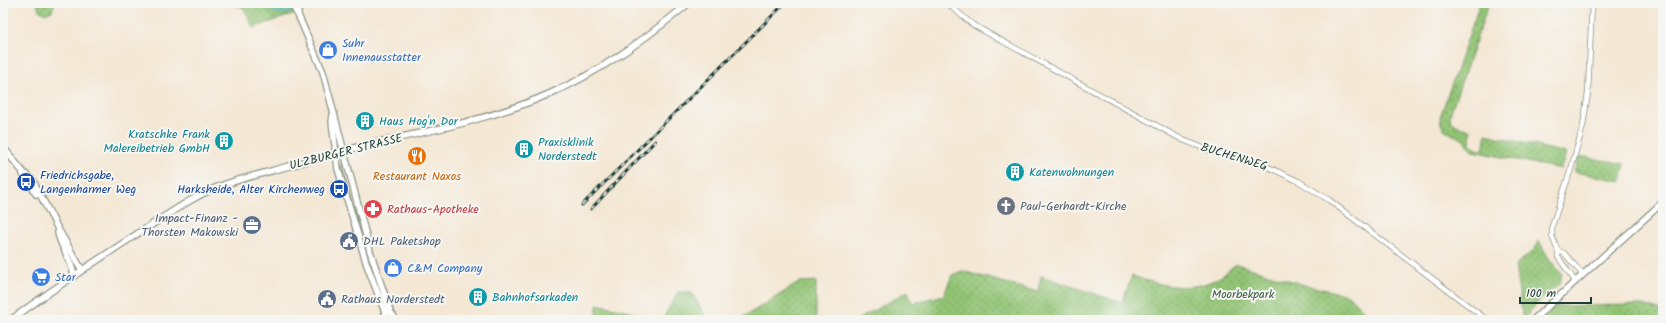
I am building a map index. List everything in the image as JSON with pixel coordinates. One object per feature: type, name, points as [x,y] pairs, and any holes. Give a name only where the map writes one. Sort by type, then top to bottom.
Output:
[{"type":"main road","points":[[291,3],[322,68],[370,252],[390,310],[396,320]]},
{"type":"main road","points":[[295,3],[298,15]]},
{"type":"main road","name":"ULZBURGER STRASSE","points":[[12,320],[82,270],[175,210],[214,189],[232,182],[343,151],[467,122],[519,106],[549,94],[592,73],[617,58],[689,3]]},
{"type":"main road","points":[[333,114],[332,122],[338,169],[363,254],[388,320]]},
{"type":"main road","points":[[3,147],[23,172],[33,181],[42,200],[82,270]]},
{"type":"main road","points":[[1534,320],[1663,202]]},
{"type":"main road","points":[[58,229],[60,240],[72,264],[74,276]]},
{"type":"street","name":"BUCHENWEG","points":[[947,3],[973,25],[1183,140],[1216,153],[1266,166],[1298,181],[1341,209],[1487,320]]},
{"type":"street","points":[[1575,281],[1558,258],[1558,250],[1553,241],[1552,226],[1571,169],[1583,126],[1588,93],[1592,3]]},
{"type":"street","points":[[1558,250],[1564,253],[1583,275]]},
{"type":"green space","points":[[37,3],[55,3],[52,11],[45,14],[39,10]]},
{"type":"green space","points":[[231,3],[318,3],[294,14],[253,28],[244,8]]},
{"type":"green space","points":[[1480,3],[1489,3],[1451,112],[1450,119],[1459,126],[1471,130],[1470,144],[1475,148],[1483,149],[1486,134],[1566,153],[1561,169],[1472,151],[1463,140],[1444,129],[1440,122],[1440,117]]},
{"type":"green space","points":[[1579,156],[1625,164],[1621,181],[1574,172]]},
{"type":"green space","points":[[342,164],[368,251],[365,252],[339,166]]},
{"type":"green space","points":[[1539,241],[1550,260],[1562,274],[1560,283],[1539,301],[1523,320],[1515,266],[1535,249]]},
{"type":"green space","name":"Moorbekpark","points":[[1237,264],[1301,284],[1348,295],[1373,320],[857,320],[908,291],[912,303],[944,295],[952,275],[962,271],[1038,292],[1041,276],[1122,303],[1132,276],[1165,285],[1187,287],[1209,282],[1220,277]]},
{"type":"green space","points":[[816,281],[816,319],[818,320],[739,320],[800,282]]},
{"type":"green space","points":[[678,292],[691,292],[708,320],[662,320]]},
{"type":"green space","points":[[597,304],[629,311],[646,320],[597,320]]},
{"type":"green space","points":[[1643,305],[1663,311],[1663,320],[1539,320],[1555,306]]},
{"type":"waterway","points":[[259,3],[278,13],[290,12]]},
{"type":"waterway","points":[[300,9],[313,3]]},
{"type":"railway","points":[[582,205],[785,3]]},
{"type":"railway","points":[[591,209],[655,141]]},
{"type":"place","name":"Suhr Innenausstatter","points":[[328,50]]},
{"type":"place","name":"Haus Hog'n Dor","points":[[365,121]]},
{"type":"place","name":"Kratschke Frank Malereibetrieb GmbH","points":[[224,141]]},
{"type":"place","name":"Praxisklinik Norderstedt","points":[[524,149]]},
{"type":"place","name":"Restaurant Naxos","points":[[417,156]]},
{"type":"place","name":"Katenwohnungen","points":[[1015,172]]},
{"type":"place","name":"Friedrichsgabe, Langenharmer Weg","points":[[26,182]]},
{"type":"place","name":"Harksheide, Alter Kirchenweg","points":[[339,189]]},
{"type":"place","name":"Paul-Gerhardt-Kirche","points":[[1006,206]]},
{"type":"place","name":"Rathaus-Apotheke","points":[[373,209]]},
{"type":"place","name":"Impact-Finanz - Thorsten Makowski","points":[[252,225]]},
{"type":"place","name":"DHL Paketshop","points":[[349,241]]},
{"type":"place","name":"C&M Company","points":[[393,268]]},
{"type":"place","name":"Star","points":[[41,277]]},
{"type":"place","name":"Bahnhofsarkaden","points":[[478,297]]},
{"type":"place","name":"Rathaus Norderstedt","points":[[327,299]]}]
